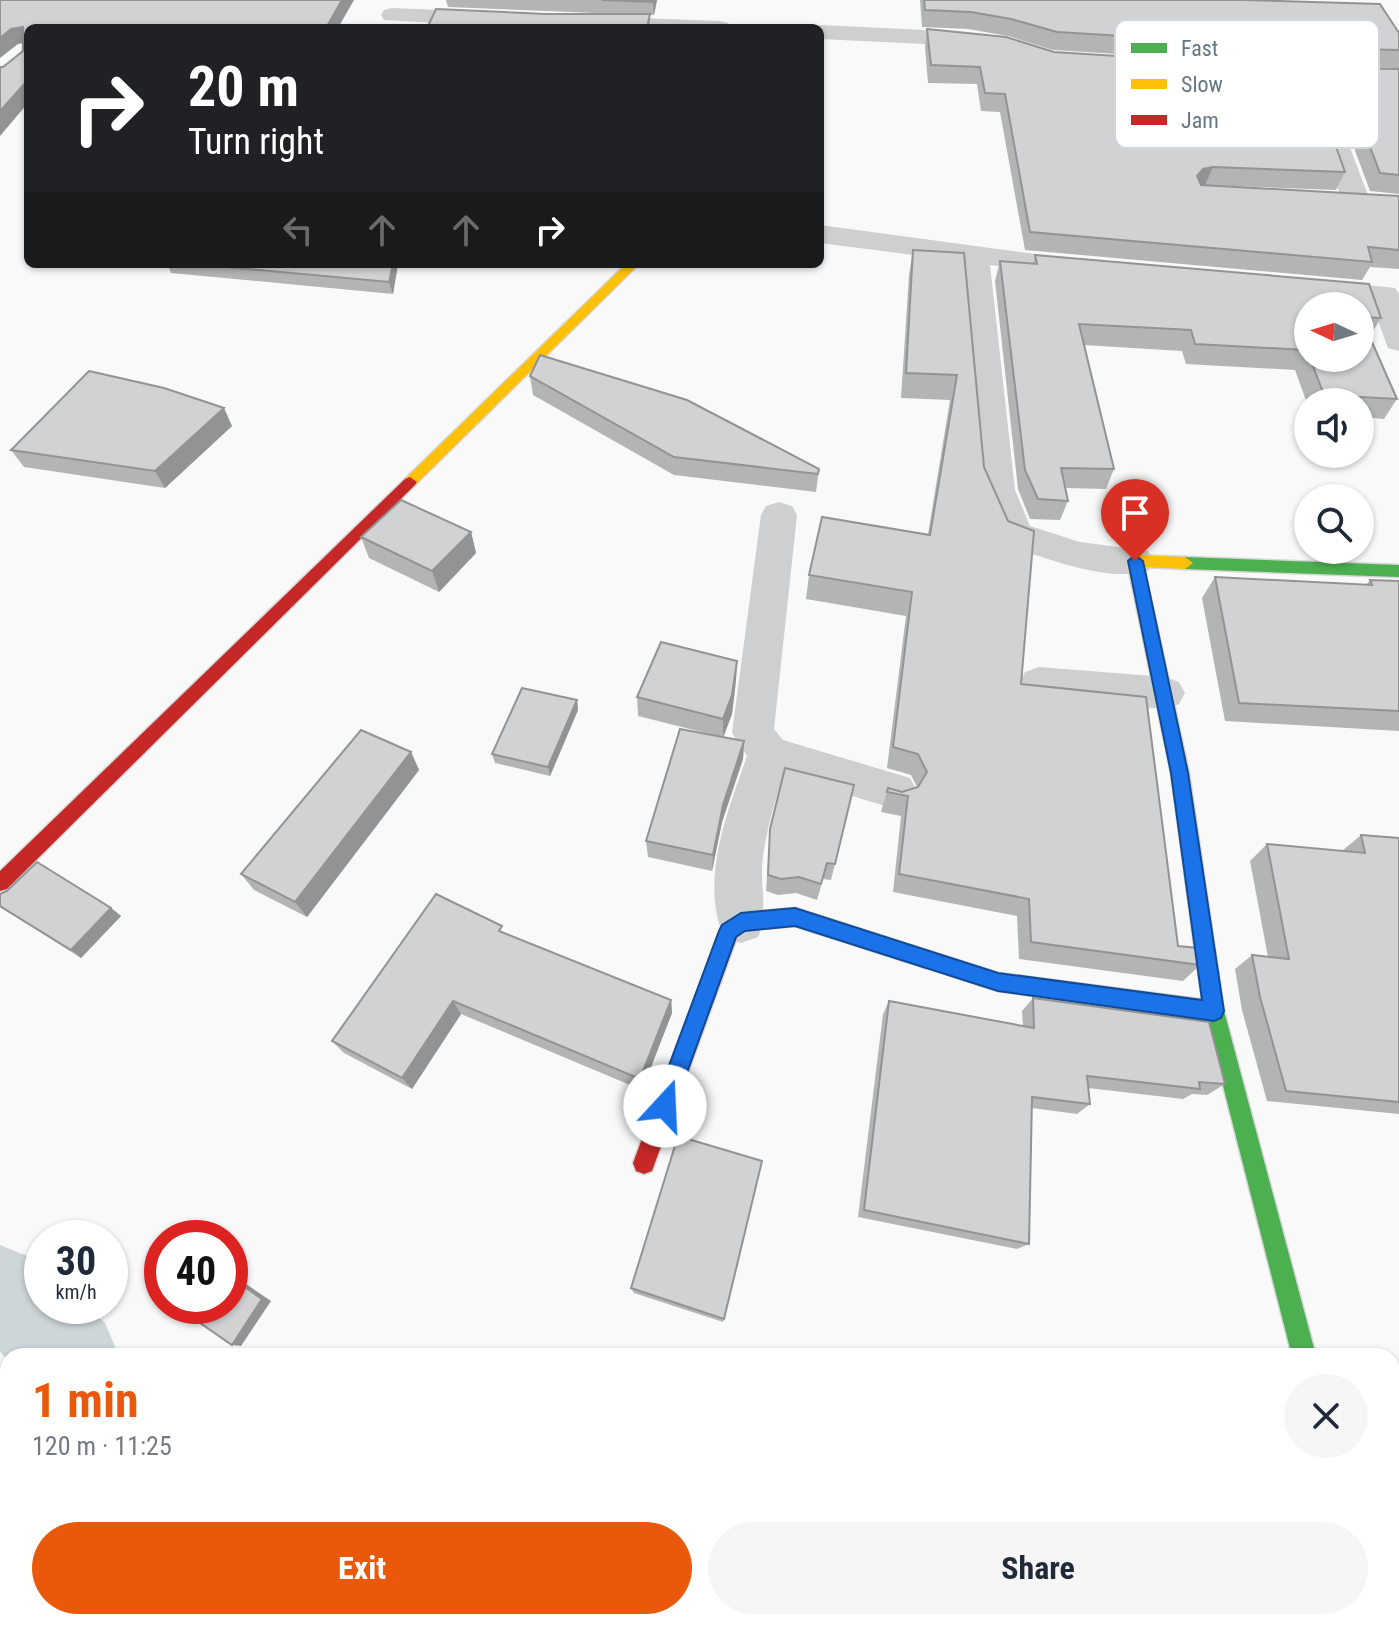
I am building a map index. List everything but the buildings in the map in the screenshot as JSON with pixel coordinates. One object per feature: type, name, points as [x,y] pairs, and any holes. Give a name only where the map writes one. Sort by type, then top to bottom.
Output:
[{"type":"street","points":[[392,14],[517,20]]},
{"type":"street","points":[[564,22],[616,24]]},
{"type":"street","points":[[824,32],[967,39],[1007,46]]},
{"type":"street","points":[[1338,148],[1357,203]]},
{"type":"street","points":[[1327,202],[1385,203]]},
{"type":"street","points":[[824,235],[1043,265],[1120,272]]},
{"type":"street","points":[[974,254],[997,490],[1015,535],[1079,555],[1135,561],[1399,571]]},
{"type":"street","points":[[0,883],[629,268]]},
{"type":"street","points":[[1291,286],[1391,294],[1399,341]]},
{"type":"street","points":[[779,515],[753,733],[769,753],[895,791]]},
{"type":"street","points":[[1135,561],[1165,693],[1214,1011],[1302,1348]]},
{"type":"street","points":[[1039,683],[1165,693]]},
{"type":"street","points":[[741,922],[737,898],[739,847],[769,753]]},
{"type":"street","points":[[644,1163],[729,931],[741,922],[795,917],[998,982],[1214,1011]]},
{"type":"waterway","points":[[0,1290],[63,1348]]},
{"type":"traffic: fast","points":[[1185,563],[1399,571]]},
{"type":"traffic: fast","points":[[1205,951],[1214,1011],[1302,1348]]},
{"type":"traffic: slow","points":[[410,482],[629,268]]},
{"type":"traffic: slow","points":[[1185,563],[1135,561],[1180,773],[1205,951]]},
{"type":"traffic: slow","points":[[926,959],[998,982],[1214,1011]]},
{"type":"traffic: jam","points":[[0,883],[410,482]]},
{"type":"traffic: jam","points":[[644,1163],[729,931],[741,922],[795,917],[926,959]]},
{"type":"route","points":[[665,1106],[729,931],[741,922],[795,917],[998,982],[1214,1011],[1180,773],[1135,561]]}]
